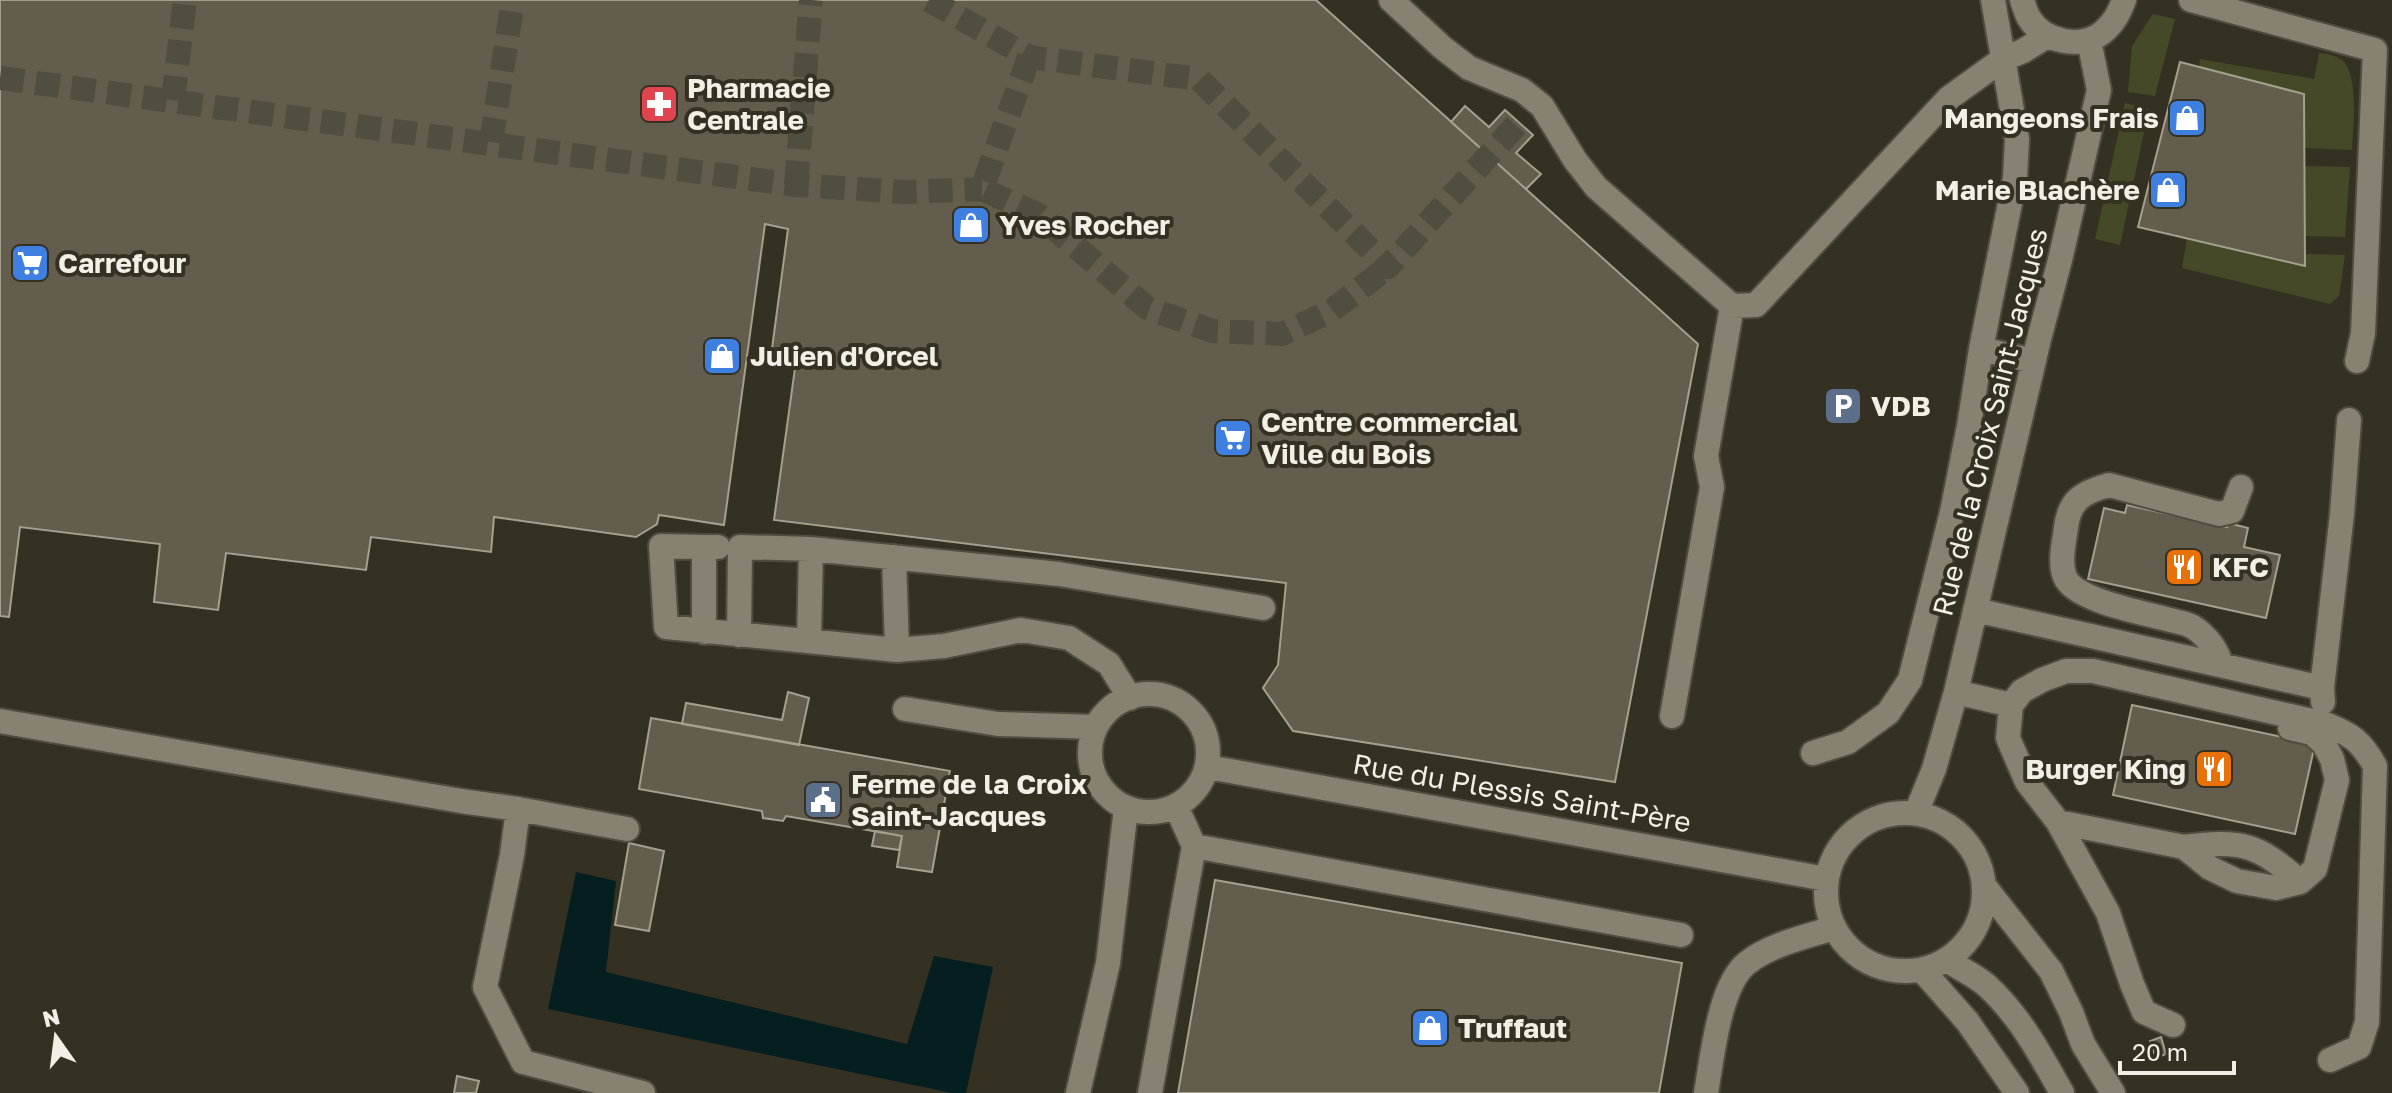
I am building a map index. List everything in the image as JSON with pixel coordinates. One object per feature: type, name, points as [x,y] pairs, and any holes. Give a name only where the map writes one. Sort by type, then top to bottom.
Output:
[{"type":"street","points":[[1391,0],[1469,68],[1522,90],[1542,106],[1575,160],[1596,187],[1744,306]]},
{"type":"street","points":[[1813,753],[1848,742],[1888,713],[1910,680],[1952,512],[2015,178],[2017,139],[1993,0]]},
{"type":"street","points":[[2022,0],[2029,19],[2047,36],[2063,41],[2089,40],[2101,35],[2116,20],[2124,0]]},
{"type":"street","points":[[2191,0],[2375,50],[2363,333],[2357,361]]},
{"type":"street","points":[[1672,716],[1712,487],[1706,456],[1744,306],[1828,231],[1949,98],[2003,59],[2047,36]]},
{"type":"street","name":"Rue de la Croix Saint-Jacques","points":[[1916,813],[1934,769],[1956,692],[2099,90],[2089,40]]},
{"type":"street","points":[[1981,349],[2034,361]]},
{"type":"street","points":[[2325,724],[2322,688],[2342,514],[2349,420]]},
{"type":"street","points":[[2221,665],[2218,651],[2193,626],[2096,599],[2065,579],[2062,562],[2067,514],[2078,499],[2092,489],[2109,485],[2219,514],[2232,511],[2241,487]]},
{"type":"street","points":[[1130,698],[1109,664],[1069,638],[1021,630],[944,646],[897,650],[666,627],[661,546],[811,549],[894,557],[1059,574],[1263,608]]},
{"type":"street","points":[[704,547],[704,632]]},
{"type":"street","points":[[739,635],[740,547]]},
{"type":"street","points":[[809,641],[811,549]]},
{"type":"street","points":[[894,557],[897,650]]},
{"type":"street","points":[[1975,610],[2322,688]]},
{"type":"street","points":[[2173,1025],[2144,1012],[2108,913],[2058,822],[2027,782],[2008,738],[2011,705],[2022,691],[2066,671],[2093,671],[2325,724],[2346,733],[2364,746],[2375,766],[2367,1022],[2359,1047],[2330,1060]]},
{"type":"street","points":[[2129,679],[2165,702],[2312,733],[2324,744],[2332,759],[2337,780],[2315,869],[2300,882],[2276,888],[2237,881],[2210,868],[2184,847]]},
{"type":"street","points":[[1956,692],[2011,705]]},
{"type":"street","points":[[1160,695],[1178,701],[1193,713],[1204,729],[1209,747],[1208,767],[1191,796],[1160,812],[1143,813],[1126,808],[1110,797],[1098,783],[1091,765],[1090,746],[1096,727],[1107,712],[1122,700],[1130,698],[1160,695]]},
{"type":"street","points":[[905,709],[998,724],[1096,727]]},
{"type":"street","points":[[0,721],[627,829]]},
{"type":"street","name":"Rue du Plessis Saint-Père","points":[[1208,767],[1826,879]]},
{"type":"street","points":[[1150,1093],[1194,846],[1176,806]]},
{"type":"street","points":[[1078,1093],[1108,963],[1126,808]]},
{"type":"street","points":[[518,809],[512,855],[485,987],[523,1062],[643,1093]]},
{"type":"street","points":[[1896,813],[1916,813],[1937,819],[1956,831],[1971,846],[1981,866],[1985,887],[1983,908],[1976,929],[1964,947],[1947,960],[1922,970],[1888,970],[1856,955],[1843,943],[1828,912],[1826,879],[1843,842],[1858,828],[1876,818],[1896,813]]},
{"type":"street","points":[[2058,822],[2184,847],[2219,843],[2245,845],[2264,852],[2300,882]]},
{"type":"street","points":[[1194,846],[1681,935]]},
{"type":"street","points":[[1985,887],[2051,971],[2083,1044],[2113,1093]]},
{"type":"street","points":[[1706,1093],[1730,986],[1746,964],[1786,943],[1834,928]]},
{"type":"street","points":[[1947,960],[1983,983],[2005,1005],[2032,1040],[2062,1093]]},
{"type":"street","points":[[1922,970],[1967,1021],[2017,1093]]},
{"type":"green space","points":[[2153,14],[2175,19],[2155,96],[2128,92],[2132,46]]},
{"type":"green space","points":[[2319,53],[2337,57],[2348,68],[2354,103],[2352,150],[2304,148],[2304,94],[2199,67],[2200,59],[2314,79]]},
{"type":"green space","points":[[2125,103],[2149,109],[2120,245],[2095,239]]},
{"type":"green space","points":[[2304,166],[2350,167],[2345,237],[2305,236]]},
{"type":"green space","points":[[2187,238],[2304,254],[2345,255],[2339,296],[2330,304],[2182,268]]},
{"type":"water","points":[[576,872],[616,881],[606,972],[907,1044],[934,956],[993,967],[966,1093],[952,1093],[548,1009]]},
{"type":"building","name":"Centre commercial Ville du Bois","points":[[0,0],[1316,0],[1698,344],[1615,782],[1293,731],[1263,688],[1278,665],[1286,583],[774,520],[796,361],[771,356],[788,229],[765,224],[724,525],[659,515],[657,524],[636,537],[494,517],[491,552],[371,537],[366,570],[226,553],[218,610],[154,602],[160,544],[20,527],[9,617],[0,616]]},
{"type":"building","points":[[2180,62],[2304,94],[2305,266],[2138,227]]},
{"type":"building","points":[[1465,106],[1489,127],[1505,110],[1533,135],[1516,153],[1541,174],[1526,189],[1451,122]]},
{"type":"building","name":"KFC","points":[[2127,505],[2227,527],[2228,523],[2248,528],[2244,547],[2280,555],[2266,618],[2088,579],[2104,508],[2125,513]]},
{"type":"building","points":[[788,692],[809,698],[799,745],[682,724],[686,703],[782,720]]},
{"type":"building","name":"Burger King","points":[[2132,705],[2315,744],[2295,834],[2113,795]]},
{"type":"building","name":"Ferme de la Croix Saint-Jacques","points":[[651,718],[950,771],[932,872],[897,867],[902,836],[786,816],[783,821],[763,818],[762,811],[639,789]]},
{"type":"building","points":[[875,831],[902,836],[899,850],[872,846]]},
{"type":"building","points":[[629,843],[664,851],[649,931],[615,925]]},
{"type":"building","name":"Truffaut","points":[[1215,880],[1682,963],[1659,1093],[1178,1093]]},
{"type":"building","points":[[2161,1037],[2166,1054],[2156,1058],[2150,1041]]},
{"type":"building","points":[[457,1076],[479,1081],[476,1093],[454,1093]]},
{"type":"tunnel","points":[[173,100],[185,0]]},
{"type":"tunnel","points":[[491,142],[513,0]]},
{"type":"tunnel","points":[[796,185],[811,0]]},
{"type":"tunnel","points":[[929,0],[1029,57],[1199,79],[1388,267],[1519,122]]},
{"type":"tunnel","points":[[1029,57],[982,189],[1039,215],[1147,308],[1213,331],[1282,334],[1331,311],[1388,267]]},
{"type":"tunnel","points":[[0,78],[796,185],[906,192],[982,189]]},
{"type":"place","name":"Pharmacie Centrale","points":[[659,104]]},
{"type":"place","name":"Mangeons Frais","points":[[2187,118]]},
{"type":"place","name":"Marie Blachère","points":[[2168,190]]},
{"type":"place","name":"Yves Rocher","points":[[971,225]]},
{"type":"place","name":"Carrefour","points":[[30,263]]},
{"type":"place","name":"Julien d'Orcel","points":[[722,356]]},
{"type":"place","name":"VDB","points":[[1843,406]]},
{"type":"place","name":"Centre commercial Ville du Bois","points":[[1233,438]]},
{"type":"place","name":"KFC","points":[[2184,567]]},
{"type":"place","name":"Burger King","points":[[2214,769]]},
{"type":"place","name":"Ferme de la Croix Saint-Jacques","points":[[823,800]]},
{"type":"place","name":"Truffaut","points":[[1430,1028]]}]
